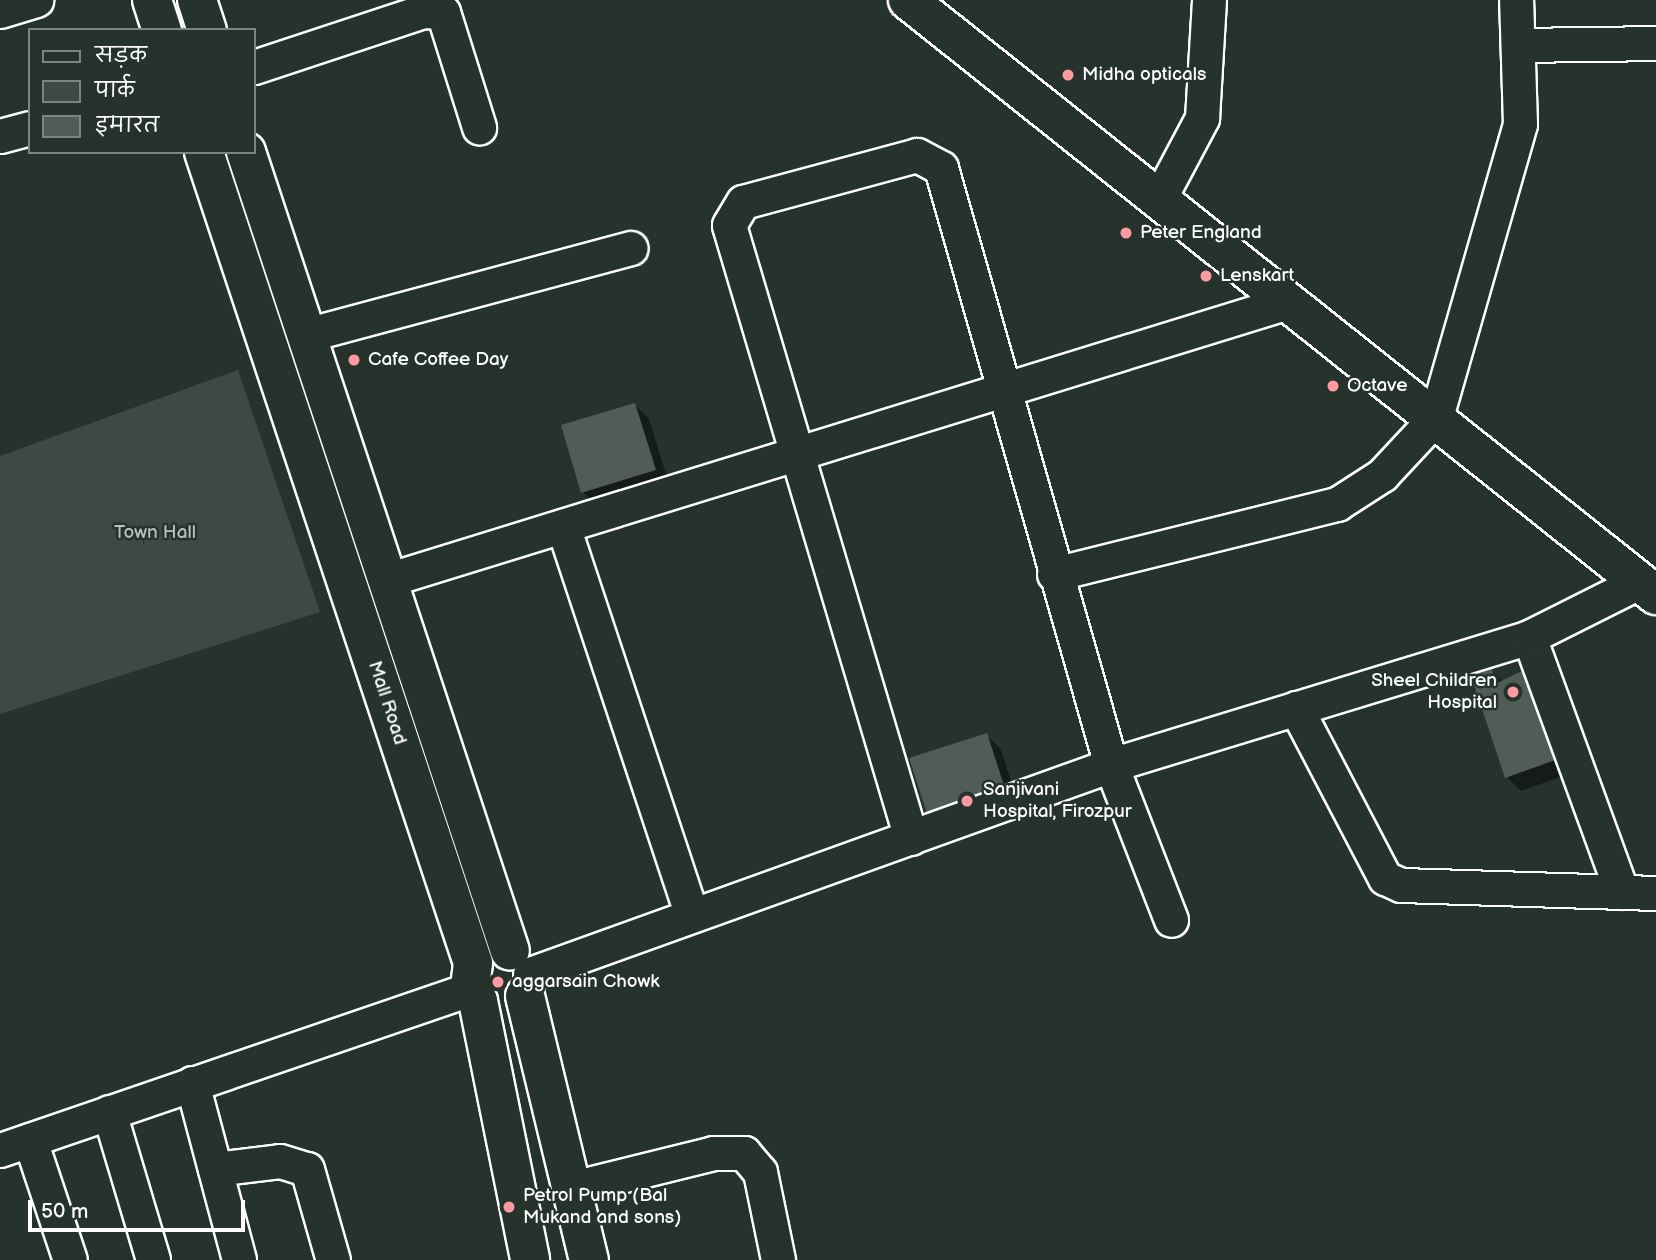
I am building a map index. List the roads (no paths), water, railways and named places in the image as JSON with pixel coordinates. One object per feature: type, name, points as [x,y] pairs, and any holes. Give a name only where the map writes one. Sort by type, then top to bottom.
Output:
[{"type":"main road","points":[[152,0],[161,28]]},
{"type":"main road","points":[[197,0],[205,28]]},
{"type":"main road","points":[[908,0],[1436,417],[1648,589]]},
{"type":"main road","name":"Mall Road","points":[[205,154],[474,985],[530,1260]]},
{"type":"main road","points":[[247,154],[387,580],[522,974],[589,1260]]},
{"type":"main road","points":[[490,950],[522,974],[503,1010],[474,985],[490,950]]},
{"type":"street","points":[[0,11],[36,0]]},
{"type":"street","points":[[1159,199],[1202,118],[1209,0]]},
{"type":"street","points":[[1054,574],[1337,504],[1382,475],[1436,417],[1520,124],[1516,0]]},
{"type":"street","points":[[256,65],[422,11],[443,12],[478,127]]},
{"type":"street","points":[[1518,45],[1656,43]]},
{"type":"street","points":[[0,136],[28,129]]},
{"type":"street","points":[[911,838],[729,225],[743,202],[903,156],[933,158],[941,168],[1054,574],[1111,765],[1171,920]]},
{"type":"street","points":[[306,335],[631,248]]},
{"type":"street","points":[[387,580],[800,457],[1288,302]]},
{"type":"street","points":[[563,526],[692,915]]},
{"type":"street","points":[[522,974],[1111,765],[1529,637],[1648,589]]},
{"type":"street","points":[[1529,637],[1622,892]]},
{"type":"street","points":[[1296,708],[1385,878],[1401,886],[1656,893]]},
{"type":"street","points":[[70,1260],[15,1145],[474,985]]},
{"type":"street","points":[[192,1083],[239,1260]]},
{"type":"street","points":[[109,1112],[153,1260]]},
{"type":"street","points":[[572,1188],[713,1153],[744,1153],[760,1172],[778,1260]]},
{"type":"street","points":[[215,1169],[280,1161],[307,1169],[333,1260]]},
{"type":"place","name":"Midha opticals","points":[[1068,75]]},
{"type":"place","name":"Peter England","points":[[1126,233]]},
{"type":"place","name":"Lenskart","points":[[1206,276]]},
{"type":"place","name":"Cafe Coffee Day","points":[[354,360]]},
{"type":"place","name":"Octave","points":[[1333,386]]},
{"type":"place","name":"Sheel Children Hospital","points":[[1513,692]]},
{"type":"place","name":"Sanjivani Hospital, Firozpur","points":[[967,801]]},
{"type":"place","name":"aggarsain Chowk","points":[[498,982]]},
{"type":"place","name":"Petrol Pump (Bal Mukand and sons)","points":[[509,1207]]},
{"type":"park label","name":"Town Hall","points":[[155,533]]}]
